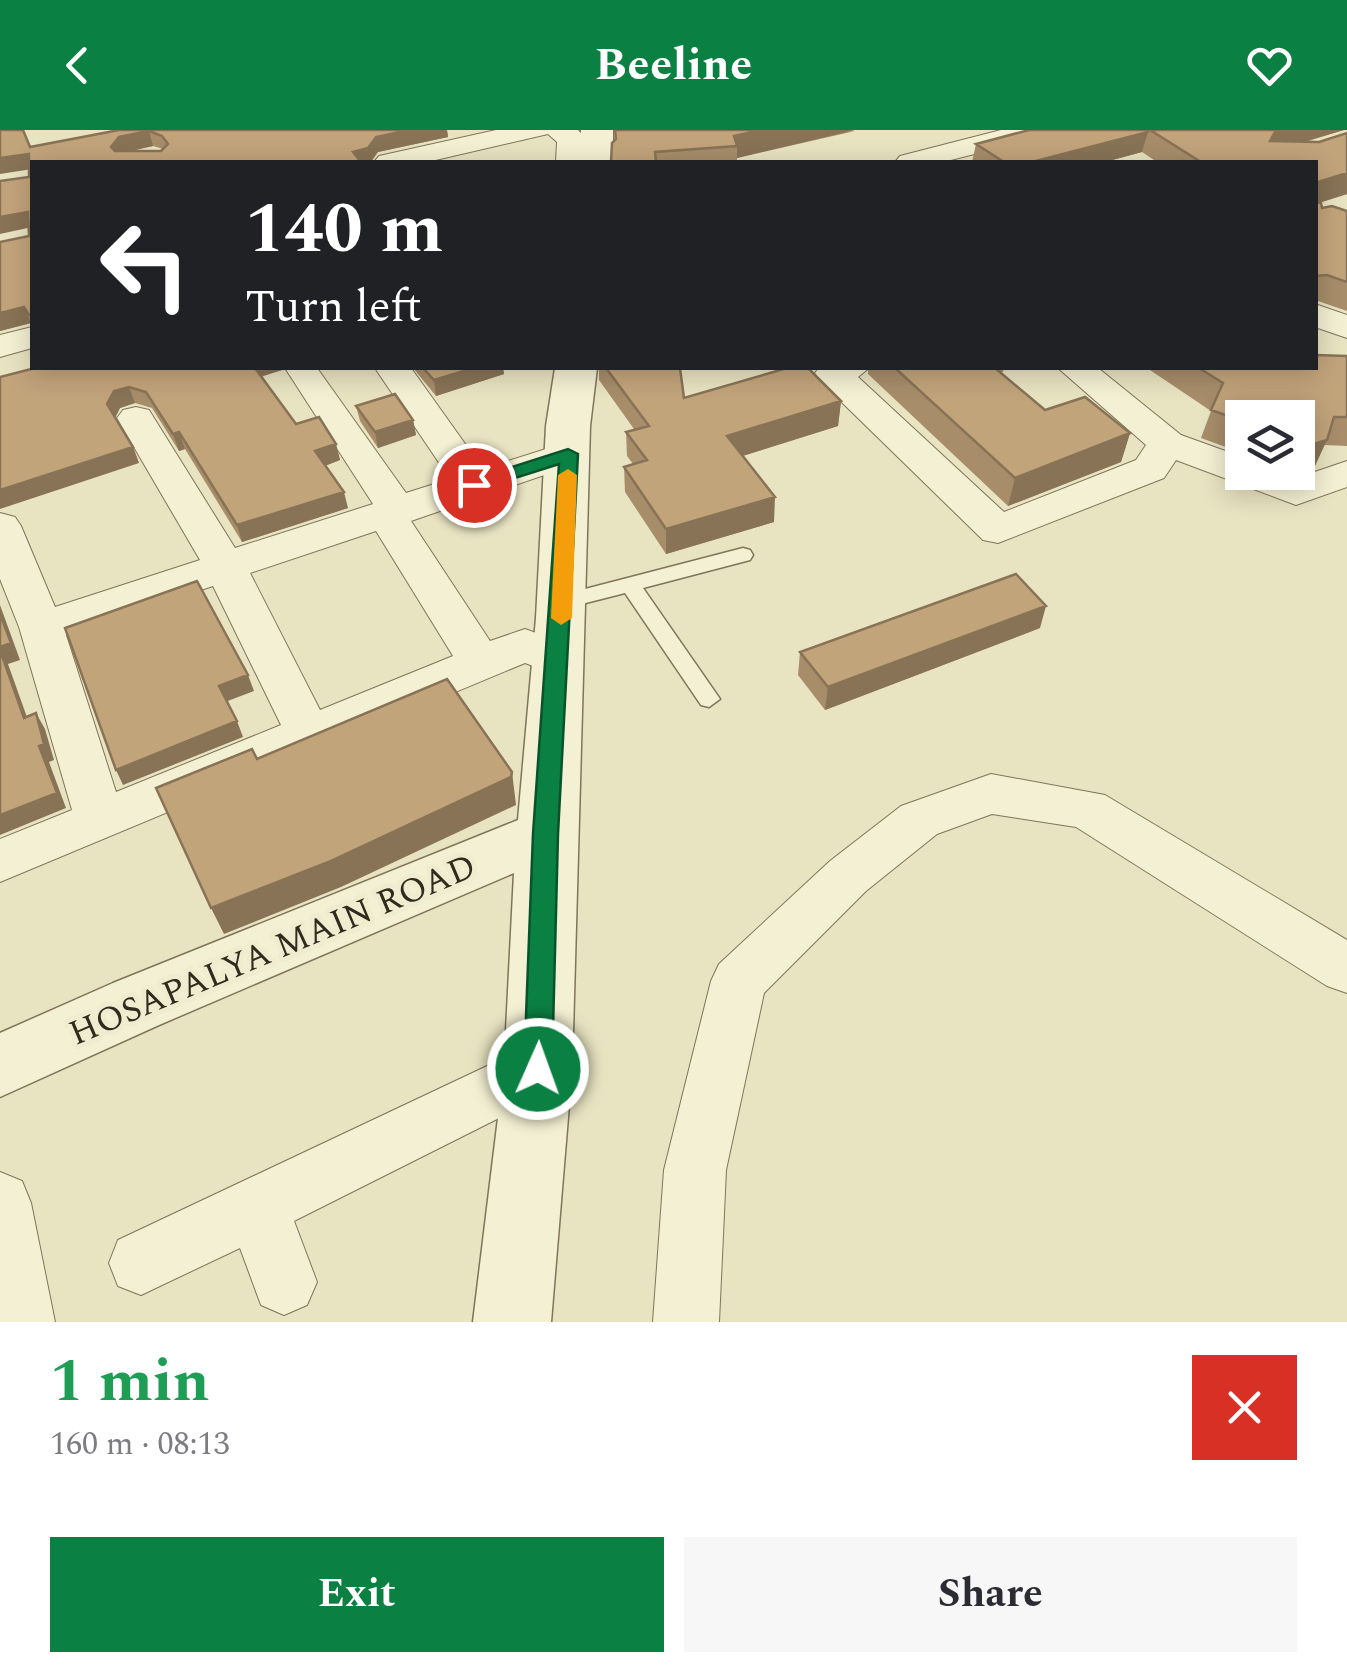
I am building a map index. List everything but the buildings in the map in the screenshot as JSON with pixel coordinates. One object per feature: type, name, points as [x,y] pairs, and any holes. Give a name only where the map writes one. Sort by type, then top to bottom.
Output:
[{"type":"street","points":[[399,160],[536,130]]},
{"type":"street","points":[[559,130],[572,139],[570,160]]},
{"type":"street","points":[[596,160],[598,130]]},
{"type":"street","points":[[918,160],[1034,130]]},
{"type":"street","points":[[1318,315],[1347,328]]},
{"type":"street","points":[[0,346],[30,338]]},
{"type":"street","points":[[301,370],[481,664]]},
{"type":"street","points":[[395,370],[474,485]]},
{"type":"street","points":[[512,1322],[538,1069],[546,834],[576,370]]},
{"type":"street","points":[[844,370],[833,373],[998,530],[1150,469],[1168,442]]},
{"type":"street","points":[[1078,370],[1168,442],[1225,464]]},
{"type":"street","points":[[136,418],[226,568],[310,736]]},
{"type":"street","points":[[41,627],[568,454]]},
{"type":"street","points":[[1315,485],[1347,473]]},
{"type":"street","points":[[0,526],[41,627],[100,819]]},
{"type":"street","points":[[0,861],[526,645],[558,660]]},
{"type":"street","points":[[686,1322],[695,1170],[739,982],[848,876],[919,820],[991,794],[1087,809],[1347,969]]},
{"type":"street","name":"HOSAPALYA MAIN ROAD","points":[[0,1066],[136,1004],[546,834]]},
{"type":"street","points":[[141,1263],[538,1069]]},
{"type":"street","points":[[0,1203],[22,1322]]},
{"type":"street","points":[[257,1206],[284,1282]]},
{"type":"lane","points":[[562,602],[743,555]]},
{"type":"lane","points":[[630,585],[709,699]]},
{"type":"slow traffic","points":[[561,618],[568,475]]},
{"type":"route","points":[[474,485],[568,454],[562,618],[546,834],[538,1069]]}]
